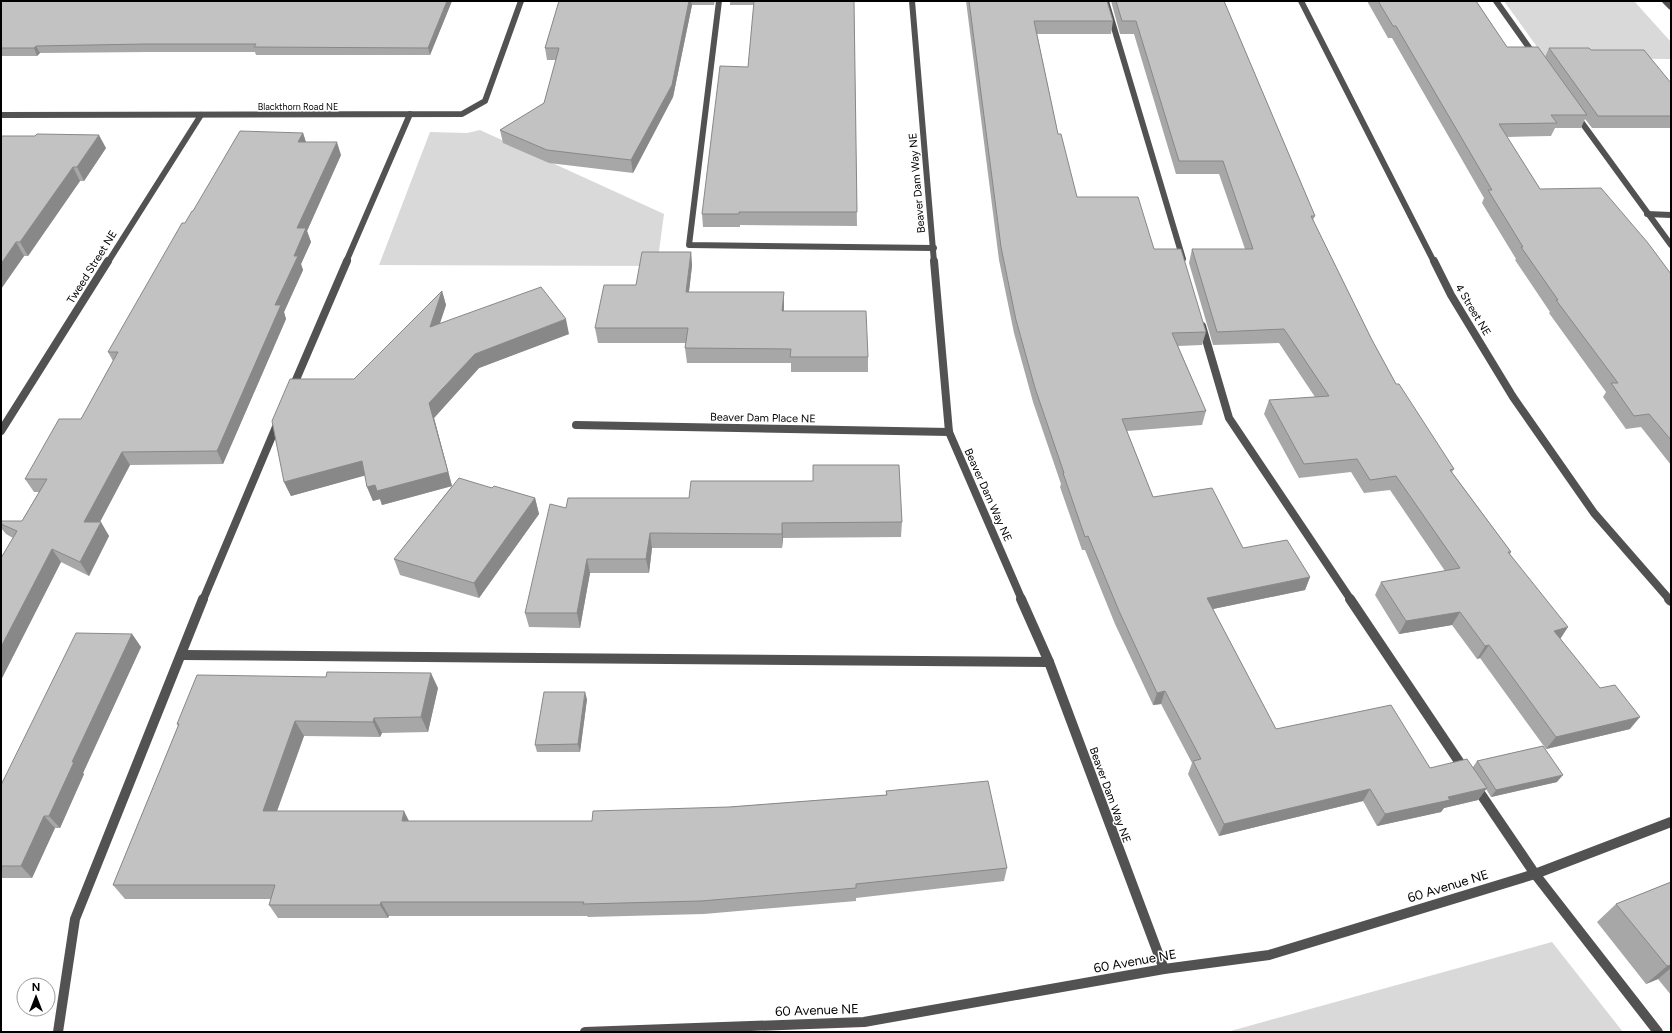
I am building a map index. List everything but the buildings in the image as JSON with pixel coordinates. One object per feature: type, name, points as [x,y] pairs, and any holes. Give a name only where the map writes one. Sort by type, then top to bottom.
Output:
[{"type":"street","name":"Blackthorn Road NE","points":[[1,115],[462,114],[485,101],[521,1]]},
{"type":"street","points":[[719,1],[689,245],[934,248]]},
{"type":"street","name":"Beaver Dam Way NE","points":[[912,1],[949,432],[1049,662],[1164,969]]},
{"type":"street","points":[[1106,1],[1185,267]]},
{"type":"street","name":"4 Street NE","points":[[1301,1],[1451,295],[1513,397],[1594,513],[1671,601]]},
{"type":"street","points":[[1496,1],[1537,59]]},
{"type":"street","points":[[1666,1],[1671,6]]},
{"type":"street","points":[[1574,111],[1647,214],[1671,245]]},
{"type":"street","points":[[289,398],[410,114]]},
{"type":"street","name":"Tweed Street NE","points":[[1,431],[200,115]]},
{"type":"street","points":[[1647,214],[1671,215]]},
{"type":"street","points":[[1200,320],[1229,418],[1534,874],[1658,1032]]},
{"type":"street","points":[[58,1032],[75,919],[223,550],[282,412]]},
{"type":"street","name":"Beaver Dam Place NE","points":[[576,425],[949,432]]},
{"type":"street","points":[[181,655],[1049,662]]},
{"type":"street","name":"60 Avenue NE","points":[[585,1032],[864,1022],[1164,969],[1269,955],[1534,874],[1671,822]]},
{"type":"shaded area","points":[[1504,1],[1634,1],[1671,42],[1671,59],[1545,58]]},
{"type":"shaded area","points":[[480,130],[664,214],[657,266],[379,265],[430,132],[467,133]]},
{"type":"shaded area","points":[[1552,942],[1623,1032],[1227,1032]]}]
